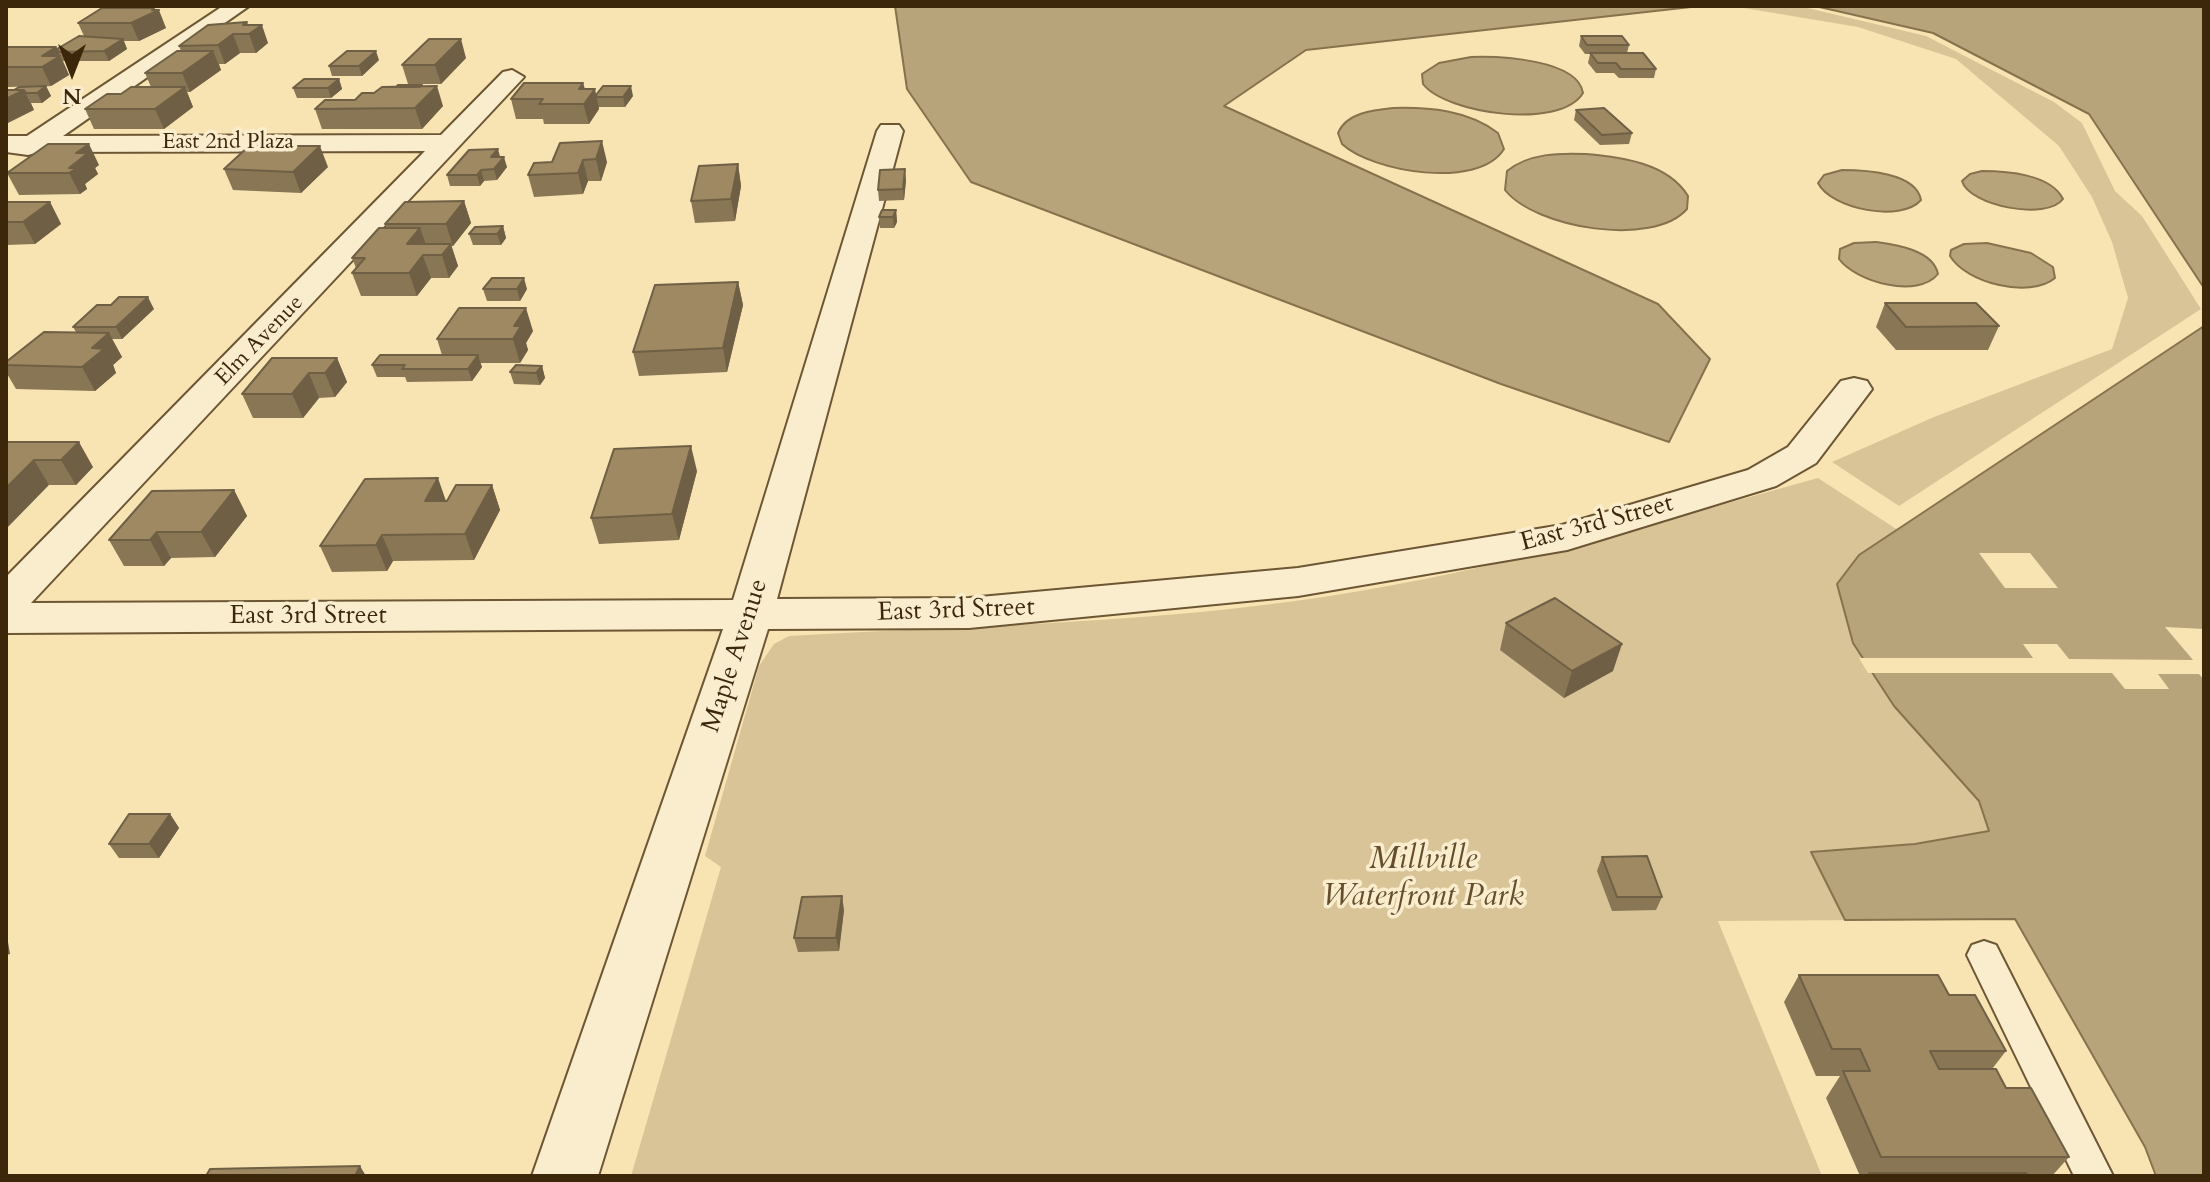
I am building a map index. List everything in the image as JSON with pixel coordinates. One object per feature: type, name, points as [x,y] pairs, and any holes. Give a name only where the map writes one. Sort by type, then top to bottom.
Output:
[{"type":"street","points":[[6,161],[19,144],[238,6]]},
{"type":"street","name":"Elm Avenue","points":[[6,603],[512,77]]},
{"type":"street","name":"Maple Avenue","points":[[565,1176],[750,616],[890,131]]},
{"type":"street","name":"East 2nd Plaza","points":[[19,144],[451,143]]},
{"type":"street","name":"East 3rd Street","points":[[6,618],[969,613],[1298,582],[1567,537],[1762,478],[1802,455],[1854,389]]},
{"type":"lane","points":[[1984,955],[2094,1176]]},
{"type":"green space","points":[[1799,6],[1926,36],[2054,102],[2082,123],[2115,191],[2142,216],[2201,309],[1899,506],[1832,462],[1934,417],[2112,349],[2128,298],[2112,242],[2092,197],[2059,146],[1956,59],[1858,27],[1744,8]]},
{"type":"green space","name":"Millville Waterfront Park","points":[[1818,478],[1904,534],[2204,1176],[2156,1176],[2145,1147],[2015,919],[1718,921],[1822,1176],[631,1176],[721,867],[705,856],[759,666],[774,644],[789,636],[1169,615],[1362,591],[1559,548]]},
{"type":"shaded area","points":[[895,6],[1700,6],[1306,50],[1224,106],[1658,304],[1710,359],[1669,442],[1501,384],[971,182],[907,89]]},
{"type":"shaded area","points":[[1815,6],[2204,6],[2204,288],[2089,114],[1933,33]]},
{"type":"shaded area","points":[[1471,57],[1517,59],[1552,66],[1578,82],[1583,93],[1571,104],[1552,111],[1503,114],[1455,103],[1436,95],[1423,84],[1422,74],[1439,63]]},
{"type":"shaded area","points":[[1393,108],[1434,109],[1474,119],[1498,133],[1504,149],[1491,162],[1450,173],[1400,169],[1357,154],[1342,144],[1338,133],[1347,121],[1361,114]]},
{"type":"shaded area","points":[[1555,154],[1586,154],[1628,160],[1669,176],[1688,196],[1687,209],[1671,221],[1648,228],[1594,228],[1541,214],[1520,203],[1505,190],[1507,171],[1525,161]]},
{"type":"shaded area","points":[[1842,170],[1875,172],[1899,178],[1917,191],[1921,200],[1898,211],[1883,212],[1851,206],[1825,192],[1818,183],[1824,175]]},
{"type":"shaded area","points":[[1982,171],[2015,173],[2038,179],[2049,184],[2063,199],[2054,206],[2026,210],[1993,203],[1968,190],[1962,181],[1970,174]]},
{"type":"shaded area","points":[[1876,242],[1922,254],[1935,266],[1938,274],[1916,285],[1887,284],[1859,275],[1839,259],[1840,249],[1854,243]]},
{"type":"shaded area","points":[[1987,243],[2031,253],[2053,267],[2055,278],[2030,287],[1999,285],[1970,274],[1950,256],[1951,250],[1964,244]]},
{"type":"shaded area","points":[[2204,326],[2204,1176],[2156,1176],[2145,1147],[2015,919],[1845,920],[1811,852],[1915,844],[1989,831],[1979,801],[1894,706],[1853,643],[1837,584],[1859,555]]},
{"type":"pier","points":[[1979,553],[2030,553],[2058,588],[2005,588]]},
{"type":"pier","points":[[2165,627],[2204,629],[2204,680],[2199,674],[2158,674],[2169,689],[2125,689],[2112,673],[1868,673],[1859,658],[2033,658],[2023,644],[2057,644],[2069,659],[2193,660]]},
{"type":"building","points":[[102,8],[159,10],[131,23],[78,23]]},
{"type":"building","points":[[247,22],[243,25],[262,25],[249,34],[233,34],[218,45],[179,46],[208,25]]},
{"type":"building","points":[[79,36],[123,39],[104,51],[59,52],[57,49]]},
{"type":"building","points":[[1581,36],[1622,36],[1629,45],[1587,45]]},
{"type":"building","points":[[429,39],[461,39],[435,65],[402,65]]},
{"type":"building","points":[[6,47],[56,47],[42,56],[60,56],[42,67],[6,67]]},
{"type":"building","points":[[177,51],[213,51],[182,73],[145,73]]},
{"type":"building","points":[[347,51],[376,51],[359,66],[329,66]]},
{"type":"building","points":[[1590,53],[1643,53],[1656,69],[1621,69],[1616,63],[1598,63]]},
{"type":"building","points":[[304,79],[339,79],[328,88],[293,88]]},
{"type":"building","points":[[524,83],[583,83],[579,89],[595,89],[584,104],[539,104],[543,99],[511,99]]},
{"type":"building","points":[[398,85],[422,85],[396,87]]},
{"type":"building","points":[[46,86],[37,93],[14,90],[19,87]]},
{"type":"building","points":[[437,86],[415,108],[315,109],[325,100],[355,100],[362,93],[374,93],[382,87]]},
{"type":"building","points":[[603,86],[631,86],[623,97],[597,97]]},
{"type":"building","points":[[131,87],[185,87],[155,109],[85,109],[107,94],[121,94]]},
{"type":"building","points":[[6,90],[24,90],[6,99]]},
{"type":"building","points":[[1604,108],[1632,133],[1602,135],[1576,110]]},
{"type":"building","points":[[602,141],[596,159],[583,160],[578,173],[528,175],[534,163],[552,162],[560,143]]},
{"type":"building","points":[[48,144],[89,144],[76,153],[88,153],[69,168],[77,168],[69,173],[7,173]]},
{"type":"building","points":[[249,146],[320,146],[293,172],[224,169]]},
{"type":"building","points":[[498,149],[491,157],[504,157],[494,169],[481,170],[477,175],[447,175],[469,150]]},
{"type":"building","points":[[738,164],[731,199],[691,201],[699,166]]},
{"type":"building","points":[[905,169],[903,189],[878,190],[880,170]]},
{"type":"building","points":[[464,201],[446,224],[385,224],[405,202]]},
{"type":"building","points":[[6,202],[50,202],[23,222],[6,222]]},
{"type":"building","points":[[882,210],[896,210],[893,217],[879,217]]},
{"type":"building","points":[[503,226],[497,234],[469,234],[475,227]]},
{"type":"building","points":[[379,228],[420,228],[407,244],[451,244],[442,255],[423,255],[409,273],[352,273],[365,258],[352,258]]},
{"type":"building","points":[[492,278],[524,278],[517,289],[483,289]]},
{"type":"building","points":[[738,282],[723,348],[633,352],[655,285]]},
{"type":"building","points":[[119,297],[148,297],[116,327],[73,327],[97,305],[111,305]]},
{"type":"building","points":[[1885,303],[1976,303],[1999,326],[1906,327]]},
{"type":"building","points":[[459,308],[526,308],[514,326],[521,326],[513,339],[437,339]]},
{"type":"building","points":[[44,332],[109,333],[92,348],[104,349],[82,367],[6,365]]},
{"type":"building","points":[[380,355],[478,355],[468,369],[402,369],[405,365],[372,365]]},
{"type":"building","points":[[272,358],[337,358],[325,373],[309,373],[292,394],[242,394]]},
{"type":"building","points":[[516,365],[542,366],[536,373],[510,372]]},
{"type":"building","points":[[6,442],[79,442],[61,460],[34,460],[6,488]]},
{"type":"building","points":[[691,446],[672,514],[591,518],[614,449]]},
{"type":"building","points":[[438,478],[425,501],[447,501],[456,485],[492,485],[465,534],[382,535],[376,545],[320,546],[365,479]]},
{"type":"building","points":[[234,490],[201,532],[157,532],[150,540],[109,540],[152,491]]},
{"type":"building","points":[[1555,598],[1622,644],[1572,671],[1506,623]]},
{"type":"building","points":[[129,814],[170,814],[149,844],[109,844]]},
{"type":"building","points":[[1647,856],[1662,897],[1617,897],[1602,857]]},
{"type":"building","points":[[842,896],[836,938],[794,938],[802,897]]},
{"type":"building","points":[[1799,975],[1938,975],[1949,995],[1975,995],[2006,1051],[1930,1051],[1939,1069],[1996,1069],[2006,1088],[2031,1088],[2069,1157],[1881,1157],[1843,1071],[1870,1071],[1860,1049],[1832,1049]]},
{"type":"building","points":[[360,1166],[355,1176],[206,1176],[210,1169]]},
{"type":"building","points":[[1869,1173],[2026,1173],[2028,1176],[1871,1176]]}]
